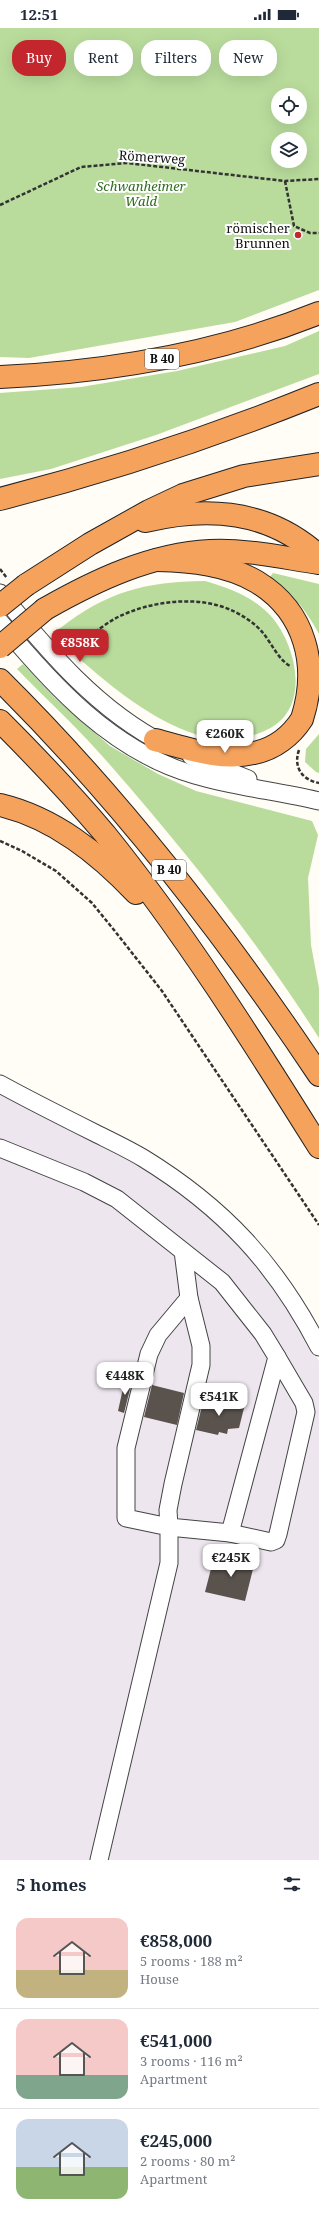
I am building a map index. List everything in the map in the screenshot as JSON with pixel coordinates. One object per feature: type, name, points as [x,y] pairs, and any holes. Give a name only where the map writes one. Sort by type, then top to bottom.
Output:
[{"type":"highway","name":"B 40","points":[[0,377],[68,373],[154,361],[199,352],[247,338],[319,313]]},
{"type":"highway","points":[[0,499],[180,446],[230,429],[319,394]]},
{"type":"highway","points":[[0,606],[13,587],[149,511],[183,495],[214,485],[274,470],[319,464]]},
{"type":"highway","points":[[121,527],[164,517],[201,512],[231,514],[263,522],[279,529],[303,542],[319,556]]},
{"type":"highway","points":[[0,647],[46,609],[86,586],[120,572],[157,560],[201,552],[246,552],[319,563]]},
{"type":"highway","points":[[155,740],[195,750],[230,756],[254,754],[285,738],[296,729],[312,704],[318,677],[316,654],[310,637],[294,613],[266,588],[246,576],[206,564],[157,560]]},
{"type":"highway","name":"B 40","points":[[0,680],[36,716],[105,794],[174,876],[230,946],[319,1075]]},
{"type":"highway","name":"B 40","points":[[0,721],[104,833],[148,891],[206,972],[319,1147]]},
{"type":"highway","points":[[0,806],[16,809],[46,821],[67,833],[126,883],[206,972]]},
{"type":"street","points":[[13,587],[68,671],[114,712],[155,740],[176,750],[284,792]]},
{"type":"street","points":[[0,622],[65,695],[105,728],[160,762],[193,775],[284,792],[319,801]]},
{"type":"street","points":[[0,1084],[142,1157],[201,1198],[241,1235],[266,1264],[287,1292],[319,1347]]},
{"type":"street","points":[[0,1148],[84,1182],[117,1199],[222,1282],[263,1334],[304,1403],[306,1412],[278,1534],[276,1540],[271,1542],[230,1533],[169,1527],[126,1518],[126,1448],[149,1354],[158,1335],[189,1298]]},
{"type":"street","points":[[99,1860],[169,1563],[168,1510],[172,1484],[201,1365],[198,1332],[189,1298],[183,1251]]},
{"type":"street","points":[[230,1533],[277,1357]]},
{"type":"path","name":"Römerweg","points":[[0,205],[82,167],[119,164],[286,181],[319,179]]},
{"type":"path","points":[[286,181],[294,226],[310,233],[319,233]]},
{"type":"path","points":[[0,569],[13,587]]},
{"type":"path","points":[[54,634],[67,641],[74,641],[94,633],[119,617],[133,612],[167,603],[196,601],[221,607],[241,615],[263,632],[284,662],[298,667]]},
{"type":"path","points":[[301,747],[297,760],[300,774],[309,781],[319,783]]},
{"type":"path","points":[[0,841],[22,851],[56,871],[92,903],[162,991],[319,1225]]},
{"type":"shaded area","points":[[0,1092],[148,1171],[198,1205],[256,1262],[300,1326],[319,1361],[319,1860],[0,1860]]},
{"type":"green space","name":"Schwanheimer Wald","points":[[0,28],[319,28],[319,290],[235,322],[29,358],[0,357]]},
{"type":"green space","points":[[319,331],[319,374],[156,435],[51,469],[0,479],[0,393],[81,387],[177,371],[285,346]]},
{"type":"green space","points":[[273,573],[319,584],[319,634],[309,617],[292,596],[269,578]]},
{"type":"green space","points":[[205,581],[222,586],[246,597],[267,612],[276,622],[283,634],[294,662],[295,692],[291,705],[284,717],[269,729],[238,739],[227,740],[208,738],[188,732],[150,713],[114,688],[66,647],[72,645],[68,635],[59,629],[94,606],[111,597],[128,591],[163,584]]},
{"type":"green space","points":[[23,664],[55,698],[110,746],[158,774],[196,791],[312,821],[318,835],[308,878],[311,945],[319,988],[319,1038],[296,1002],[246,932],[194,865],[100,753],[17,669]]},
{"type":"green space","points":[[319,734],[319,773],[305,762],[306,749]]},
{"type":"building","points":[[125,1379],[132,1381],[124,1413],[118,1411]]},
{"type":"building","points":[[152,1385],[184,1393],[177,1425],[144,1417]]},
{"type":"building","points":[[204,1398],[244,1408],[239,1428],[228,1429],[227,1434],[219,1432],[218,1435],[196,1430]]},
{"type":"building","points":[[242,1553],[256,1557],[245,1601],[205,1592],[213,1561],[238,1567]]},
{"type":"place","name":"römischer Brunnen","points":[[298,235]]}]
